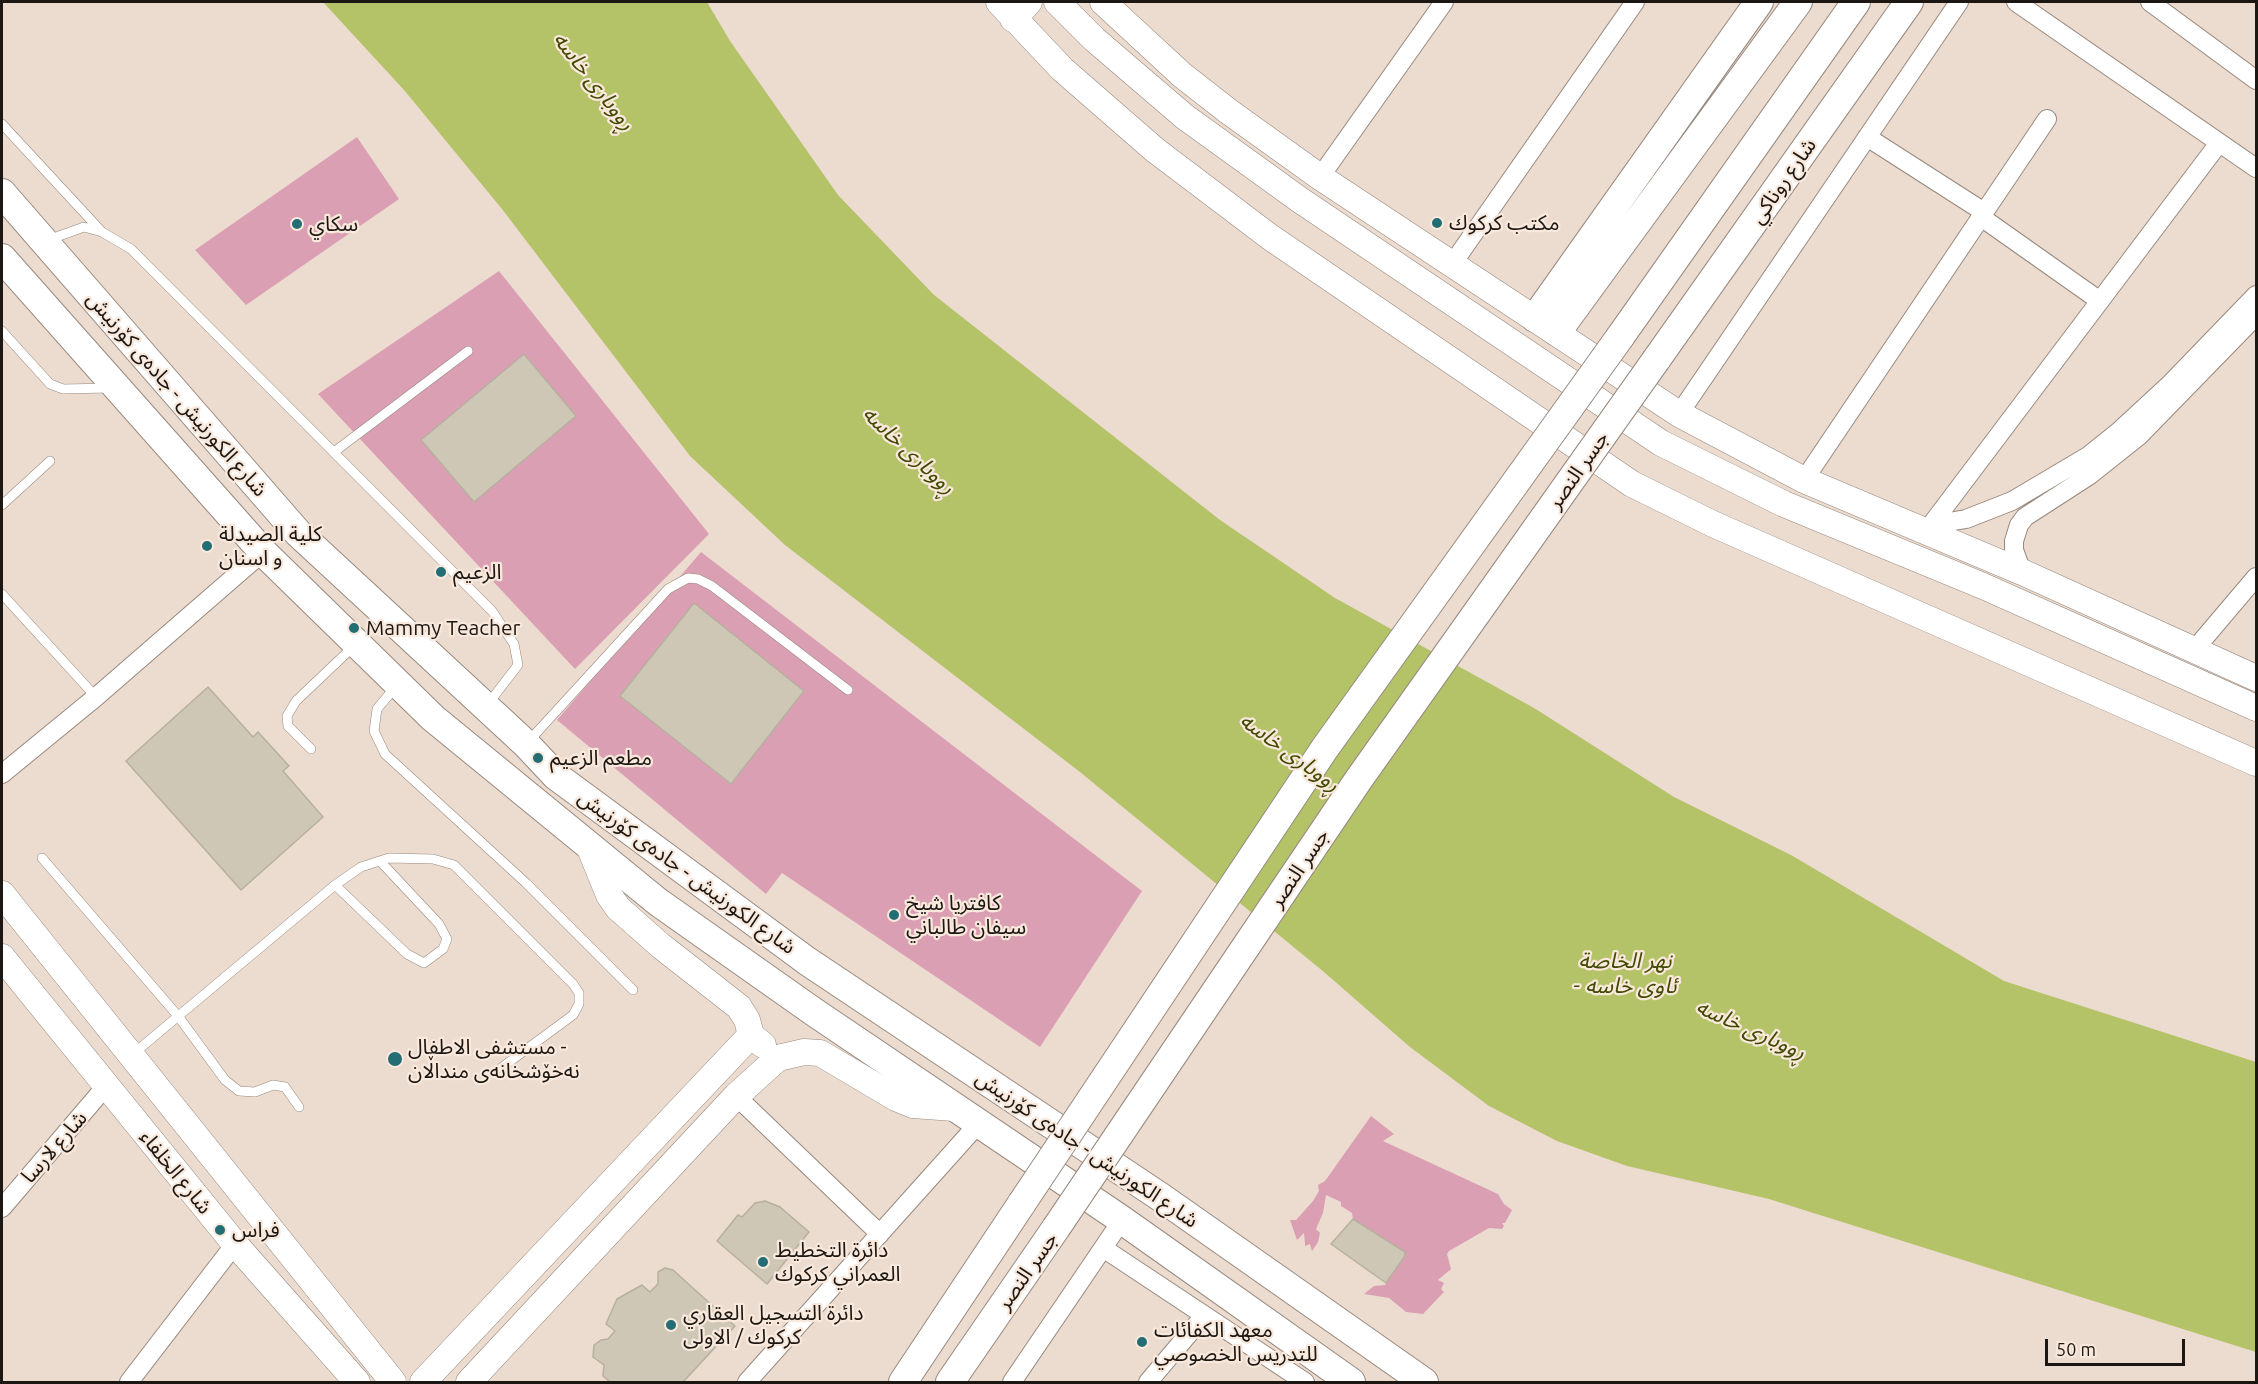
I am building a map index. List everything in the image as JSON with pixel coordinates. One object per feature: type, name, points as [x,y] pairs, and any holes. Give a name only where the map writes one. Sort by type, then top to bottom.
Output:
[{"type":"main road","points":[[1546,325],[1759,2]]},
{"type":"main road","points":[[1546,325],[1798,2]]},
{"type":"main road","name":"شارع روناكي","points":[[1656,360],[1909,2]]},
{"type":"main road","name":"شارع روناكي","points":[[1620,337],[1852,5]]},
{"type":"main road","name":"شارع الكورنيش - جادەی کۆرنیش","points":[[2,193],[298,533],[526,744],[556,776],[807,961],[1162,1198],[1424,1383]]},
{"type":"main road","name":"شارع الكورنيش - جادەی کۆرنیش","points":[[2,258],[263,552],[433,718],[658,902],[954,1108],[1122,1220],[1338,1379]]},
{"type":"main road","name":"جسر النصر","points":[[903,1383],[1325,748],[1620,337]]},
{"type":"main road","name":"جسر النصر","points":[[950,1383],[1359,778],[1656,360]]},
{"type":"street","points":[[1057,2],[1094,39],[1185,117],[1336,225],[1660,443],[1737,483],[1858,536],[1983,586],[2256,708]]},
{"type":"street","points":[[1102,2],[1191,82],[1320,177],[1679,414],[1803,480],[1869,509],[1921,526],[2256,678]]},
{"type":"street","points":[[1453,263],[1635,2]]},
{"type":"street","points":[[1679,414],[1959,2]]},
{"type":"street","points":[[2016,2],[2256,168]]},
{"type":"street","points":[[2150,2],[2256,80]]},
{"type":"street","points":[[1320,177],[1439,3]]},
{"type":"street","points":[[1013,7],[1062,69],[1155,150],[1270,237],[1632,484],[1713,524],[2256,763]]},
{"type":"street","points":[[1803,480],[2047,119]]},
{"type":"street","points":[[1867,137],[1983,214],[2100,301]]},
{"type":"street","points":[[1921,526],[2100,301],[2219,143]]},
{"type":"street","points":[[1336,225],[1413,238]]},
{"type":"street","points":[[1921,526],[1966,519],[2012,501],[2088,456],[2171,383],[2256,295]]},
{"type":"street","points":[[2022,572],[2014,550],[2016,532],[2025,517],[2090,475],[2157,420],[2256,316]]},
{"type":"street","points":[[2035,488],[2044,505]]},
{"type":"street","points":[[1858,536],[1869,509]]},
{"type":"street","points":[[2,774],[96,697],[263,552]]},
{"type":"street","points":[[2195,649],[2256,577]]},
{"type":"street","points":[[589,846],[609,895],[618,908],[661,946],[739,1006],[747,1020],[751,1035],[778,1058]]},
{"type":"street","points":[[2,894],[393,1383]]},
{"type":"street","name":"شارع الخلفاء","points":[[2,957],[234,1244],[357,1383]]},
{"type":"street","points":[[423,1383],[751,1035]]},
{"type":"street","points":[[469,1383],[736,1096],[778,1058],[804,1052],[820,1053],[896,1098],[913,1105],[954,1108]]},
{"type":"street","name":"شارع لارسا","points":[[2,1208],[106,1086]]},
{"type":"street","points":[[736,1096],[880,1234]]},
{"type":"street","points":[[747,1383],[979,1123]]},
{"type":"street","points":[[1012,1383],[1122,1220]]},
{"type":"street","points":[[129,1383],[234,1244]]},
{"type":"street","points":[[1103,1248],[1203,1317],[1305,1383]]},
{"type":"street","points":[[1148,1383],[1203,1317]]},
{"type":"lane","points":[[2,124],[102,232]]},
{"type":"lane","points":[[43,241],[84,227],[102,232],[131,249],[492,611],[514,644],[518,665],[485,708]]},
{"type":"lane","points":[[2,331],[50,384],[63,389],[117,388]]},
{"type":"lane","points":[[334,452],[468,351]]},
{"type":"lane","points":[[2,505],[50,461]]},
{"type":"lane","points":[[526,744],[668,589],[688,578],[698,579],[712,586],[848,690]]},
{"type":"lane","points":[[3,599],[96,697]]},
{"type":"lane","points":[[311,748],[288,726],[287,716],[296,701],[356,643]]},
{"type":"lane","points":[[398,684],[377,709],[374,731],[386,754],[525,883],[633,990]]},
{"type":"lane","points":[[42,858],[178,1016],[225,1080],[239,1091],[255,1092],[273,1085],[285,1087],[299,1107]]},
{"type":"lane","points":[[132,1055],[334,885],[362,867],[389,858],[433,859],[454,865],[573,984],[579,993],[579,1004],[573,1015],[501,1068]]},
{"type":"lane","points":[[334,885],[406,954],[424,963],[443,949],[447,939],[439,924],[380,861]]},
{"type":"shaded area","name":"سكاي","points":[[357,137],[399,199],[246,305],[195,250]]},
{"type":"shaded area","points":[[499,271],[709,534],[575,669],[318,394]]},
{"type":"shaded area","points":[[701,552],[1142,891],[1040,1047],[782,873],[766,894],[557,720]]},
{"type":"shaded area","points":[[1371,1116],[1394,1134],[1383,1141],[1498,1194],[1504,1204],[1512,1210],[1505,1223],[1502,1223],[1504,1226],[1502,1229],[1489,1228],[1449,1251],[1447,1254],[1451,1269],[1438,1280],[1444,1283],[1441,1289],[1444,1292],[1423,1314],[1406,1312],[1389,1298],[1364,1294],[1374,1286],[1385,1285],[1405,1256],[1405,1252],[1353,1219],[1352,1213],[1341,1206],[1341,1202],[1326,1195],[1323,1213],[1316,1229],[1320,1233],[1318,1242],[1312,1251],[1310,1244],[1305,1246],[1304,1233],[1297,1240],[1290,1220],[1296,1220],[1313,1201],[1319,1191],[1318,1185],[1325,1181]]},
{"type":"water","name":"نهر الخاصة - ئاوی خاسە","points":[[323,2],[707,2],[730,41],[838,195],[934,295],[1220,520],[1335,598],[1534,708],[1674,797],[1791,855],[2004,981],[2256,1062],[2256,1352],[1769,1199],[1627,1166],[1557,1141],[1489,1106],[1410,1047],[1324,972],[1080,772],[785,545],[690,456],[502,209],[404,90]]},
{"type":"building","points":[[524,354],[576,416],[474,502],[421,440]]},
{"type":"building","points":[[694,603],[804,691],[731,784],[620,696]]},
{"type":"building","points":[[208,687],[253,737],[258,732],[289,766],[283,771],[323,817],[241,890],[126,761]]},
{"type":"building","name":"دائرة التخطيط العمراني كركوك","points":[[765,1201],[780,1207],[809,1232],[767,1284],[717,1241],[738,1215],[742,1217],[755,1203]]},
{"type":"building","points":[[1353,1219],[1405,1252],[1405,1256],[1386,1283],[1331,1244]]},
{"type":"building","name":"دائرة التسجيل العقاري كركوك / الاولى","points":[[665,1268],[673,1270],[735,1326],[683,1382],[610,1382],[603,1376],[604,1365],[593,1357],[594,1345],[601,1340],[608,1339],[615,1331],[606,1324],[617,1299],[642,1285],[650,1292],[658,1284],[658,1272]]},
{"type":"place","name":"مكتب كركوك","points":[[1437,223]]},
{"type":"place","name":"سكاي","points":[[297,224]]},
{"type":"place","name":"كلية الصيدلة و اسنان","points":[[207,546]]},
{"type":"place","name":"الزعيم","points":[[441,572]]},
{"type":"place","name":"Mammy Teacher","points":[[354,628]]},
{"type":"place","name":"مطعم الزعيم","points":[[538,758]]},
{"type":"place","name":"كافتريا شيخ سيفان طالباني","points":[[894,915]]},
{"type":"place","name":"مستشفى الاطفال - نەخۆشخانەی منداڵان","points":[[395,1059]]},
{"type":"place","name":"فراس","points":[[220,1230]]},
{"type":"place","name":"دائرة التخطيط العمراني كركوك","points":[[763,1262]]},
{"type":"place","name":"دائرة التسجيل العقاري كركوك / الاولى","points":[[671,1325]]},
{"type":"place","name":"معهد الكفائات للتدريس الخصوصي","points":[[1142,1342]]},
{"type":"water label","name":"ڕووباری خاسە","points":[[594,81]]},
{"type":"water label","name":"ڕووباری خاسە","points":[[909,450]]},
{"type":"water label","name":"ڕووباری خاسە","points":[[1290,752]]},
{"type":"water label","name":"ڕووباری خاسە","points":[[1751,1029]]}]
